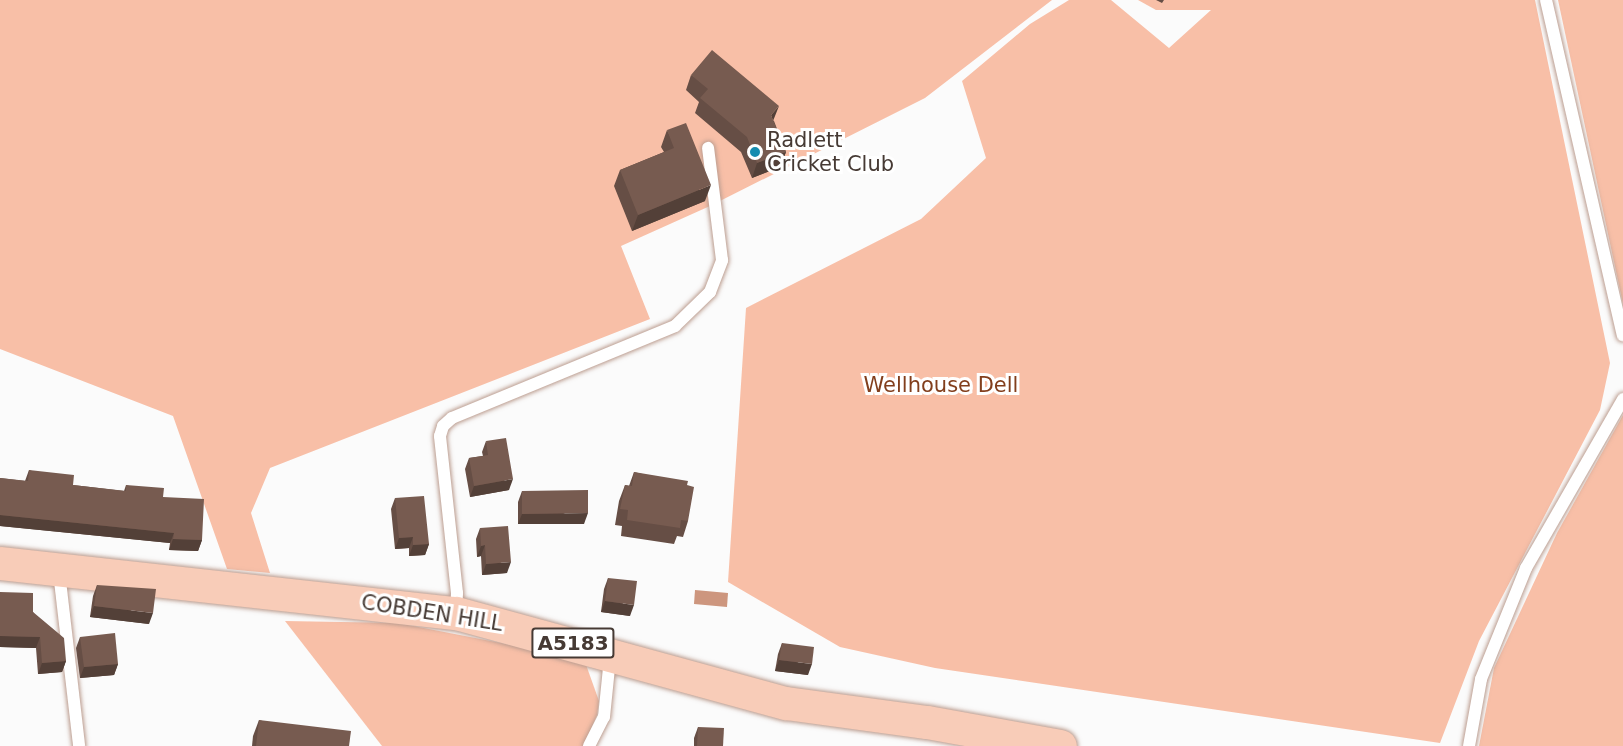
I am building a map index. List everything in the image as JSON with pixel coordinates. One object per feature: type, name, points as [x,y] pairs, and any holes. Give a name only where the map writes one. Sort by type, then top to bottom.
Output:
[{"type":"main road","name":"COBDEN HILL","points":[[0,563],[59,572],[456,613],[786,703],[927,722],[1060,746]]},
{"type":"lane","points":[[1546,0],[1623,335]]},
{"type":"lane","points":[[456,613],[457,593],[440,436],[443,426],[452,418],[675,326],[710,292],[722,260],[708,148]]},
{"type":"lane","points":[[1469,746],[1481,680],[1526,568],[1623,399]]},
{"type":"lane","points":[[59,572],[79,746]]},
{"type":"lane","points":[[590,746],[604,717],[610,654]]},
{"type":"green space","points":[[0,0],[1052,0],[925,98],[710,206],[621,246],[650,319],[270,468],[251,513],[270,573],[227,569],[173,416],[0,349]]},
{"type":"green space","name":"Wellhouse Dell","points":[[1069,0],[1111,0],[1169,48],[1211,10],[1156,10],[1138,0],[1535,0],[1610,363],[1600,410],[1479,641],[1440,743],[935,668],[840,647],[728,582],[746,308],[921,219],[986,158],[962,81],[1030,24]]},
{"type":"green space","points":[[1558,0],[1623,0],[1623,304]]},
{"type":"green space","points":[[1623,415],[1623,746],[1479,746],[1494,668],[1557,533]]},
{"type":"green space","points":[[285,621],[398,623],[584,659],[599,701],[597,715],[584,746],[382,746]]},
{"type":"shaded area","points":[[695,590],[728,593],[727,607],[694,604]]},
{"type":"building","points":[[712,50],[779,106],[771,115],[786,152],[757,163],[747,137],[700,98],[708,89],[691,75]]},
{"type":"building","points":[[686,123],[711,185],[638,215],[620,170],[674,148],[667,130]]},
{"type":"building","points":[[506,438],[513,479],[474,486],[469,458],[488,455],[486,441]]},
{"type":"building","points":[[29,470],[74,475],[73,485],[126,491],[126,485],[164,488],[163,497],[204,499],[202,540],[173,539],[174,533],[0,515],[0,478],[28,481]]},
{"type":"building","points":[[634,472],[688,481],[687,485],[694,487],[688,521],[681,520],[680,528],[627,520],[628,510],[620,509],[625,485],[632,486]]},
{"type":"building","points":[[588,490],[588,513],[522,514],[522,491]]},
{"type":"building","points":[[424,496],[429,544],[413,545],[413,537],[399,538],[395,498]]},
{"type":"building","points":[[508,526],[511,562],[486,564],[485,545],[481,546],[480,528]]},
{"type":"building","points":[[608,578],[637,581],[634,605],[605,601]]},
{"type":"building","points":[[97,585],[156,589],[153,613],[94,606]]},
{"type":"building","points":[[0,592],[33,593],[33,612],[64,638],[66,661],[42,663],[40,637],[0,636]]},
{"type":"building","points":[[115,633],[118,664],[84,667],[80,637]]},
{"type":"building","points":[[782,643],[814,647],[812,664],[779,660]]},
{"type":"building","points":[[259,720],[351,731],[349,746],[256,746]]},
{"type":"building","points":[[698,727],[724,728],[723,746],[697,746]]},
{"type":"place","name":"Radlett Cricket Club","points":[[755,152]]}]
